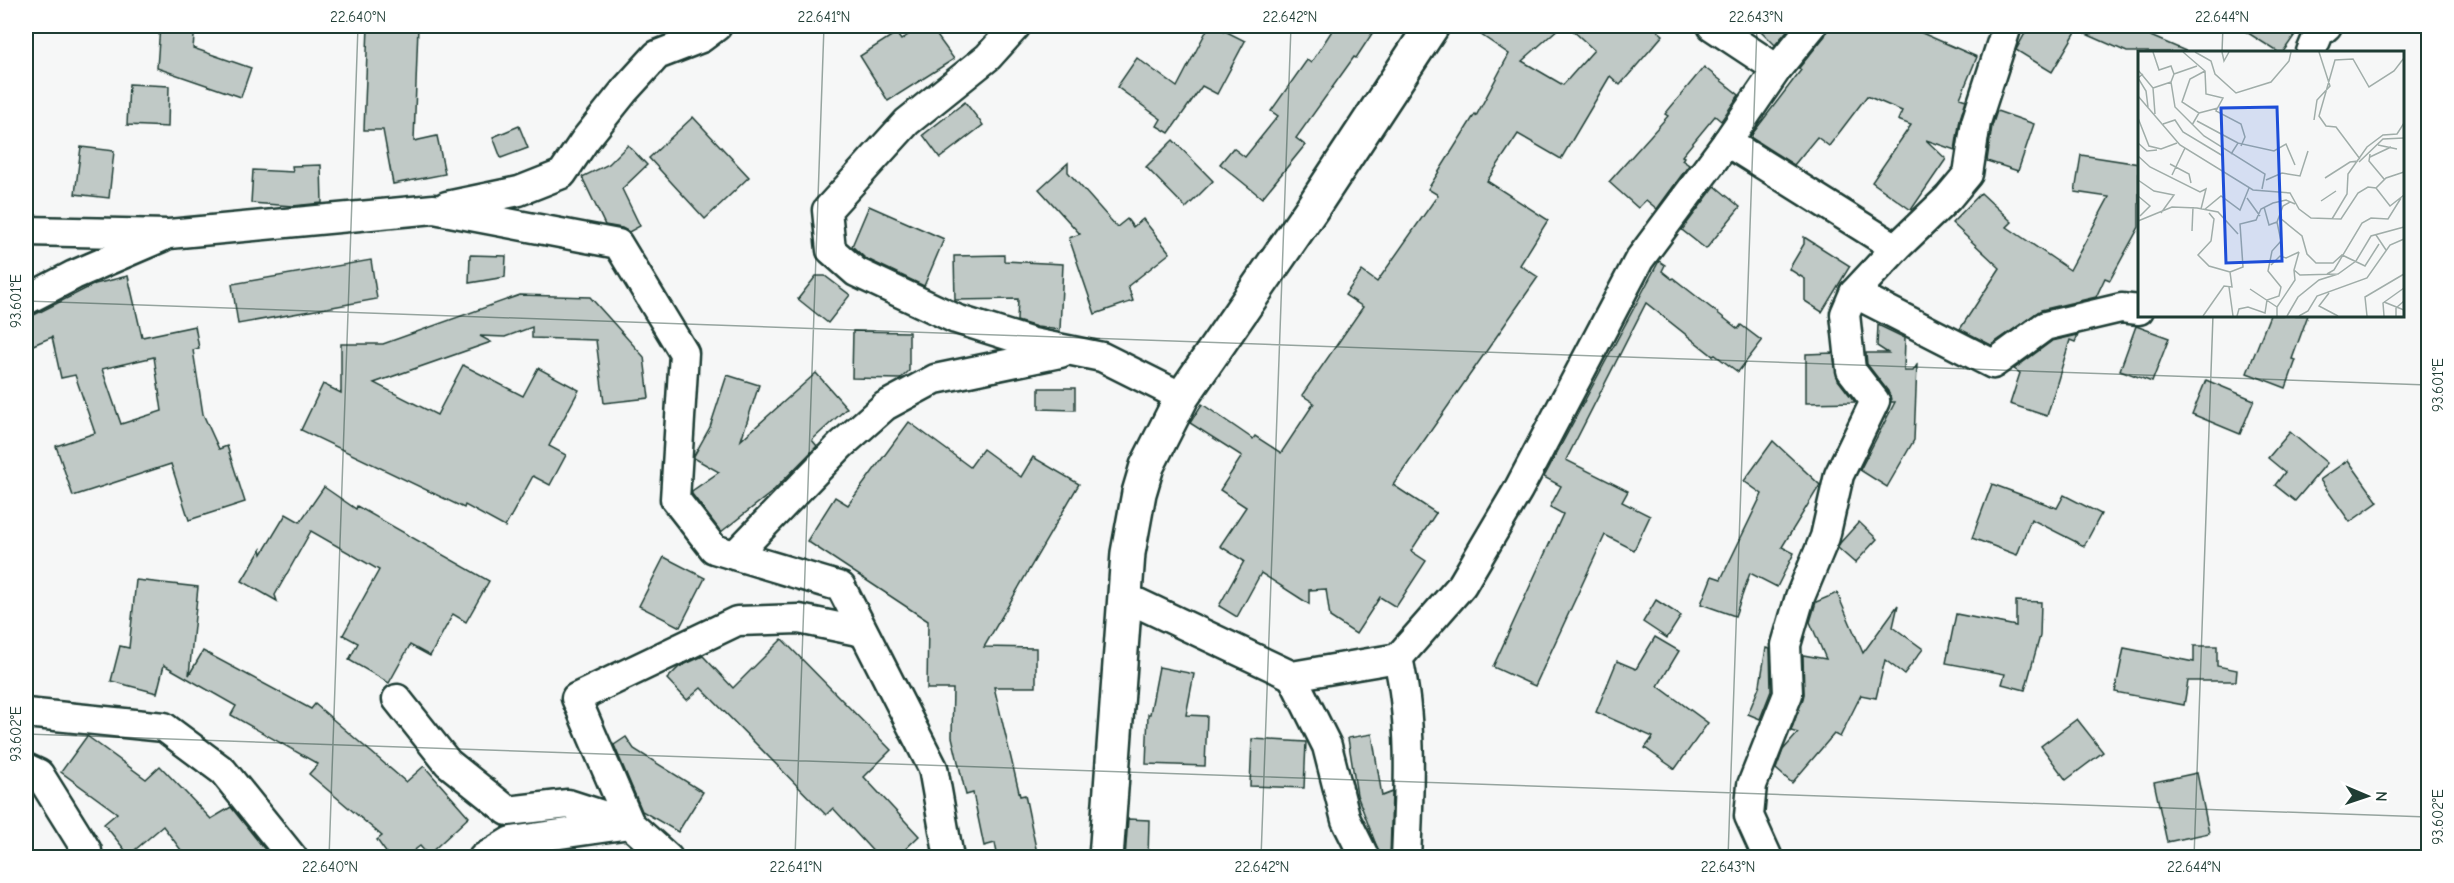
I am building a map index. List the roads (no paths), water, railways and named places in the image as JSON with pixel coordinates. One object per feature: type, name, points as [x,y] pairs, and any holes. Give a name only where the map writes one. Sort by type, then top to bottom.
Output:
[{"type":"highway","points":[[1106,858],[1128,553],[1138,493],[1147,466],[1182,397],[1311,210],[1432,26]]},
{"type":"street","points":[[26,231],[169,234],[434,209],[519,191],[561,174],[625,90],[657,55],[701,38],[717,26]]},
{"type":"street","points":[[1016,26],[988,57],[907,122],[827,210],[831,250],[856,272],[956,319],[1033,343],[1102,357],[1182,397]]},
{"type":"street","points":[[1712,26],[1776,69]]},
{"type":"street","points":[[1125,597],[1292,676],[1398,658],[1462,585],[1518,490],[1639,260],[1727,142],[1776,69],[1812,26]]},
{"type":"street","points":[[1768,858],[1749,816],[1752,785],[1788,694],[1786,645],[1800,597],[1825,537],[1839,475],[1875,401],[1851,370],[1845,314],[1854,293],[1948,198],[1968,174],[1976,122],[2007,26]]},
{"type":"street","points":[[2311,51],[2319,33],[2326,26]]},
{"type":"street","points":[[1727,142],[1896,248]]},
{"type":"street","points":[[434,209],[618,244],[684,353],[675,499],[714,549],[841,587],[933,768],[949,858]]},
{"type":"street","points":[[26,300],[74,275],[169,234]]},
{"type":"street","points":[[1854,293],[1993,364],[2045,326],[2121,308],[2138,310]]},
{"type":"street","points":[[735,555],[840,446],[885,406],[935,378],[1072,350]]},
{"type":"street","points":[[630,824],[576,698],[737,621],[799,619],[863,632]]},
{"type":"street","points":[[1398,658],[1404,685],[1408,735],[1409,801],[1406,858]]},
{"type":"street","points":[[1292,676],[1327,746],[1346,820],[1365,858]]},
{"type":"street","points":[[397,699],[448,763],[508,811],[568,804],[630,824],[668,858]]},
{"type":"street","points":[[26,713],[164,727],[223,771],[293,858]]},
{"type":"street","points":[[26,768],[39,774],[45,783],[87,851],[84,858]]},
{"type":"street","points":[[483,858],[511,841],[630,824]]}]
